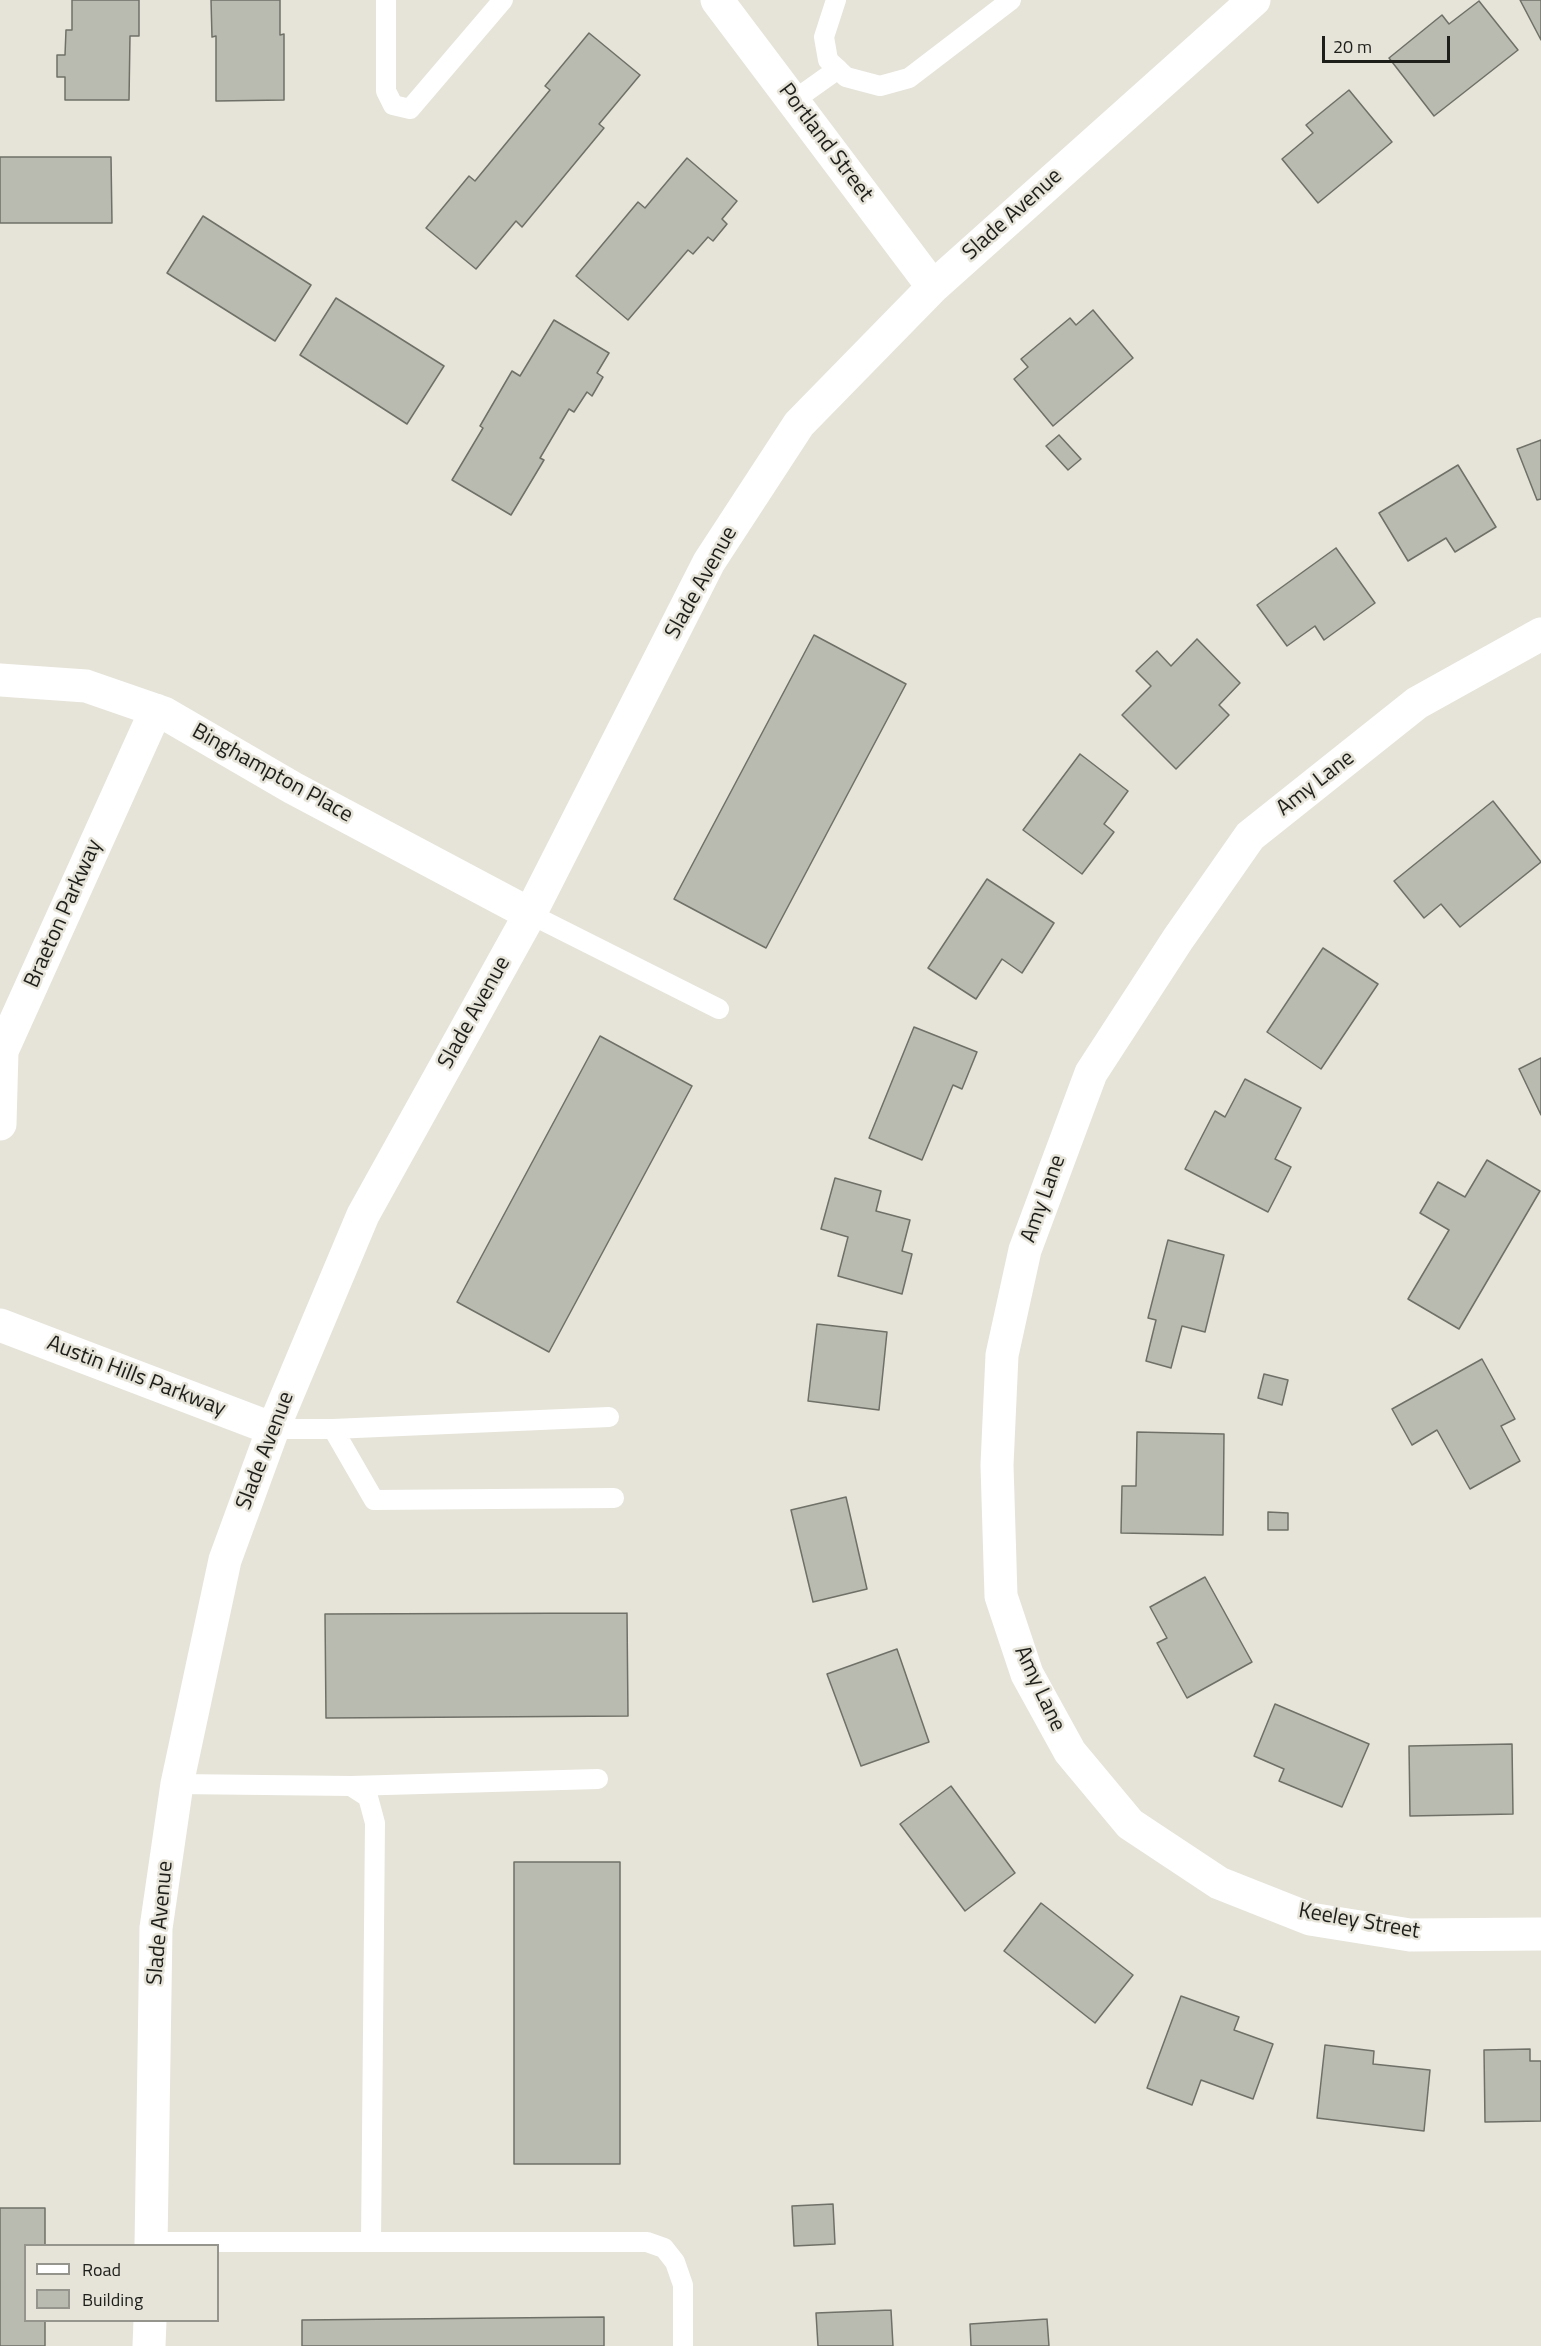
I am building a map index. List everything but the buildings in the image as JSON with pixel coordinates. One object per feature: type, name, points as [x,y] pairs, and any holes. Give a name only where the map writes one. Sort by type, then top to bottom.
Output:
[{"type":"street","name":"Portland Street","points":[[717,0],[933,287]]},
{"type":"street","name":"Slade Avenue","points":[[151,2244],[156,1928],[177,1784],[225,1560],[273,1429],[363,1215],[530,914],[715,552],[799,424],[933,287],[1254,0]]},
{"type":"street","name":"Amy Lane","points":[[1219,1882],[1130,1824],[1070,1752],[1027,1674],[1001,1596],[997,1465],[1002,1355],[1025,1250],[1091,1073],[1178,939],[1250,836],[1417,703],[1541,634]]},
{"type":"street","name":"Binghampton Place","points":[[0,680],[87,686],[156,710],[294,788],[530,914]]},
{"type":"street","name":"Braeton Parkway","points":[[0,1124],[2,1050],[156,710]]},
{"type":"street","name":"Austin Hills Parkway","points":[[0,1325],[273,1429]]},
{"type":"street","name":"Keeley Street","points":[[1219,1882],[1310,1918],[1410,1935],[1541,1934]]},
{"type":"street","points":[[149,2346],[150,2322]]},
{"type":"lane","points":[[386,0],[386,90],[393,105],[410,109],[503,0]]},
{"type":"lane","points":[[836,0],[824,37],[828,60],[846,77],[880,86],[909,78],[1011,0]]},
{"type":"lane","points":[[793,101],[838,69]]},
{"type":"lane","points":[[530,914],[719,1009]]},
{"type":"lane","points":[[273,1429],[333,1429],[609,1417]]},
{"type":"lane","points":[[333,1429],[374,1500],[614,1498]]},
{"type":"lane","points":[[177,1784],[351,1786],[598,1779]]},
{"type":"lane","points":[[351,1786],[368,1797],[375,1824],[371,2241]]},
{"type":"lane","points":[[151,2244],[371,2241],[647,2242],[664,2248],[675,2262],[683,2284],[683,2346]]}]
